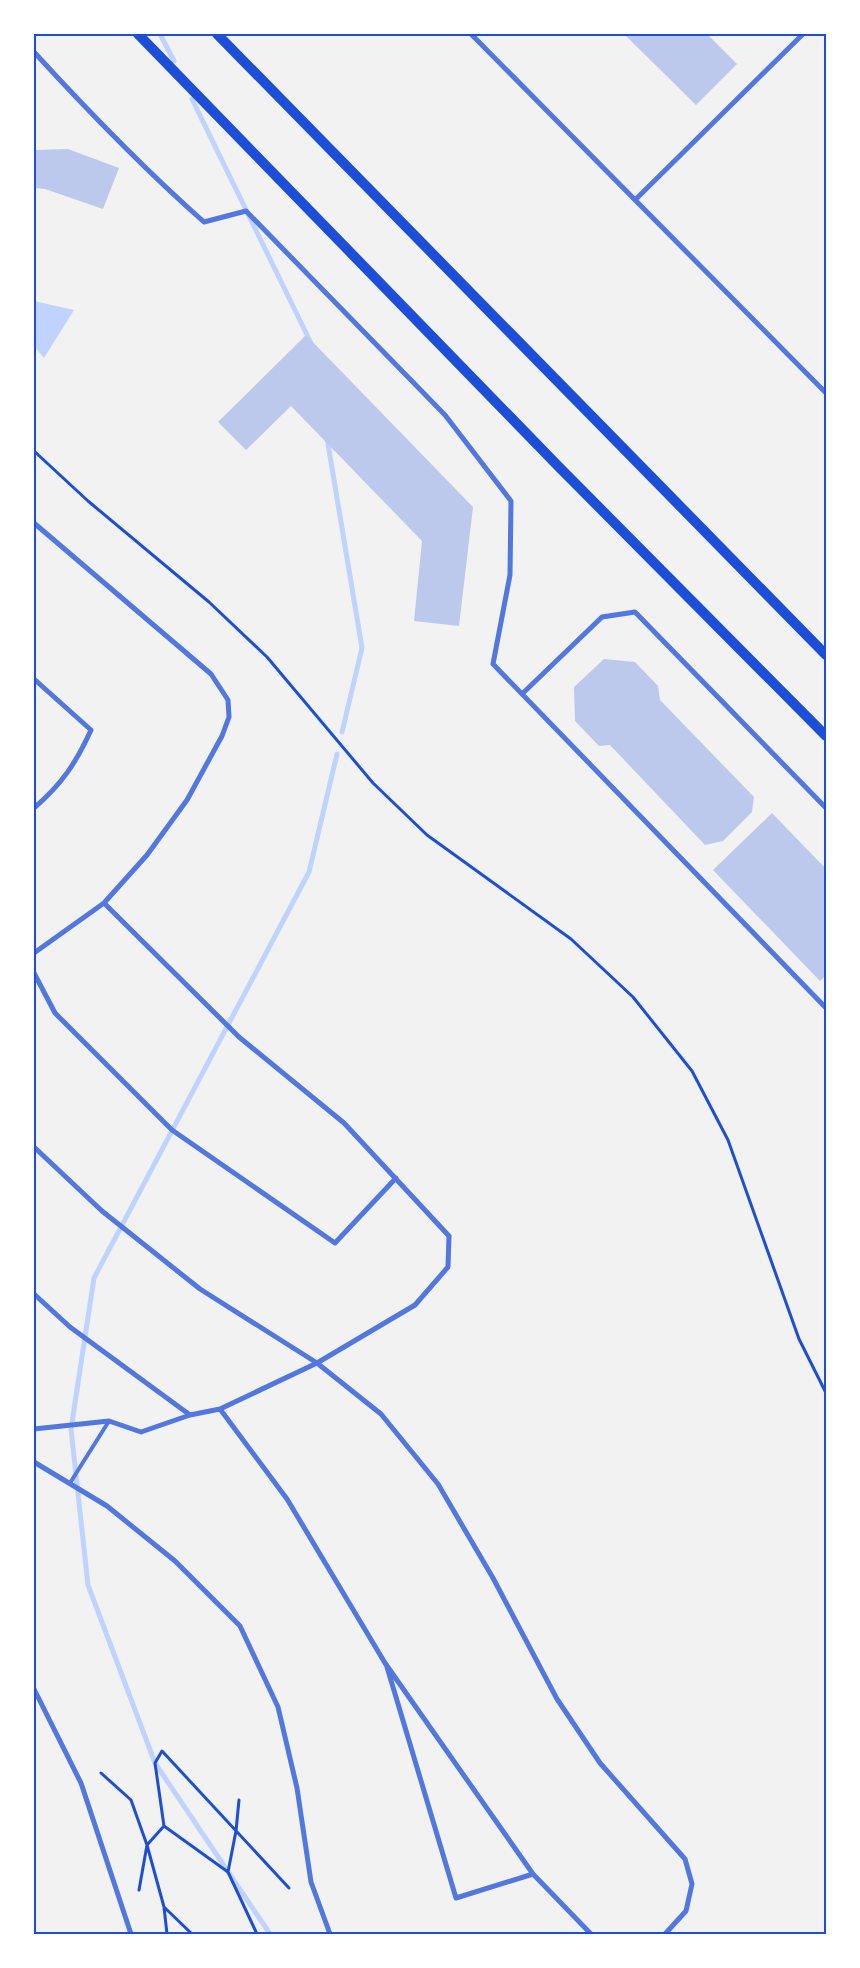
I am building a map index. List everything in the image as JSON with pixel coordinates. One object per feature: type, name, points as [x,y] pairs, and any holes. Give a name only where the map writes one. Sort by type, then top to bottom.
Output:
[{"type":"main road","points":[[138,34],[552,460],[826,736]]},
{"type":"main road","points":[[217,34],[826,655]]},
{"type":"street","points":[[471,34],[826,394]]},
{"type":"street","points":[[635,200],[803,34]]},
{"type":"street","points":[[34,52],[73,95],[171,193],[204,222],[246,211],[445,415],[510,502],[510,576],[493,664],[826,1008]]},
{"type":"street","points":[[34,523],[211,674],[228,700],[229,717],[222,736],[187,800],[147,855],[104,903],[34,953]]},
{"type":"street","points":[[522,694],[602,616],[635,612],[826,808]]},
{"type":"street","points":[[34,679],[91,730],[77,761],[50,795],[34,808]]},
{"type":"street","points":[[34,1429],[109,1421],[141,1432],[190,1415],[220,1409],[317,1363],[415,1305],[448,1267],[449,1236],[396,1178],[344,1124],[239,1037],[104,903]]},
{"type":"street","points":[[34,973],[55,1013],[172,1130],[334,1243],[396,1178]]},
{"type":"street","points":[[34,1147],[102,1212],[200,1289],[317,1363],[381,1414],[438,1484],[493,1578],[563,1707],[600,1763],[685,1859],[692,1884],[686,1911],[665,1934]]},
{"type":"street","points":[[34,1294],[70,1327],[190,1415]]},
{"type":"street","points":[[220,1409],[287,1499],[386,1663],[533,1874],[591,1934]]},
{"type":"street","points":[[34,1462],[107,1506],[175,1561],[240,1626],[278,1707],[297,1788],[311,1882],[330,1934]]},
{"type":"street","points":[[386,1663],[456,1898],[533,1874]]},
{"type":"street","points":[[34,1689],[81,1783],[131,1934]]},
{"type":"lane","points":[[70,1484],[109,1421]]},
{"type":"path","points":[[34,451],[88,501],[209,602],[267,657],[373,783],[426,835],[571,938],[632,997],[692,1071],[728,1140],[799,1339],[826,1393]]},
{"type":"path","points":[[257,1934],[228,1872],[164,1826],[155,1763],[162,1751],[289,1888]]},
{"type":"path","points":[[101,1773],[132,1800],[164,1907],[168,1934]]},
{"type":"path","points":[[228,1872],[236,1832],[239,1800]]},
{"type":"path","points":[[139,1890],[147,1845],[164,1826]]},
{"type":"path","points":[[164,1907],[192,1934]]},
{"type":"water","points":[[34,301],[74,310],[44,358],[34,346]]},
{"type":"building","points":[[624,34],[707,34],[737,64],[696,105]]},
{"type":"building","points":[[68,149],[119,168],[103,209],[45,189],[34,188],[34,150]]},
{"type":"building","points":[[306,335],[473,507],[459,626],[414,621],[422,541],[291,406],[246,450],[218,422]]},
{"type":"building","points":[[604,659],[635,662],[658,686],[660,700],[754,797],[752,812],[723,841],[705,845],[610,745],[599,746],[575,721],[574,687]]},
{"type":"building","points":[[772,813],[826,869],[826,975],[820,981],[713,870]]},
{"type":"waterway","points":[[160,34],[174,61]]},
{"type":"waterway","points":[[192,99],[311,343]]},
{"type":"waterway","points":[[327,438],[362,648],[342,732]]},
{"type":"waterway","points":[[270,1934],[155,1763],[88,1585],[71,1429],[94,1278],[309,872],[337,754]]}]
